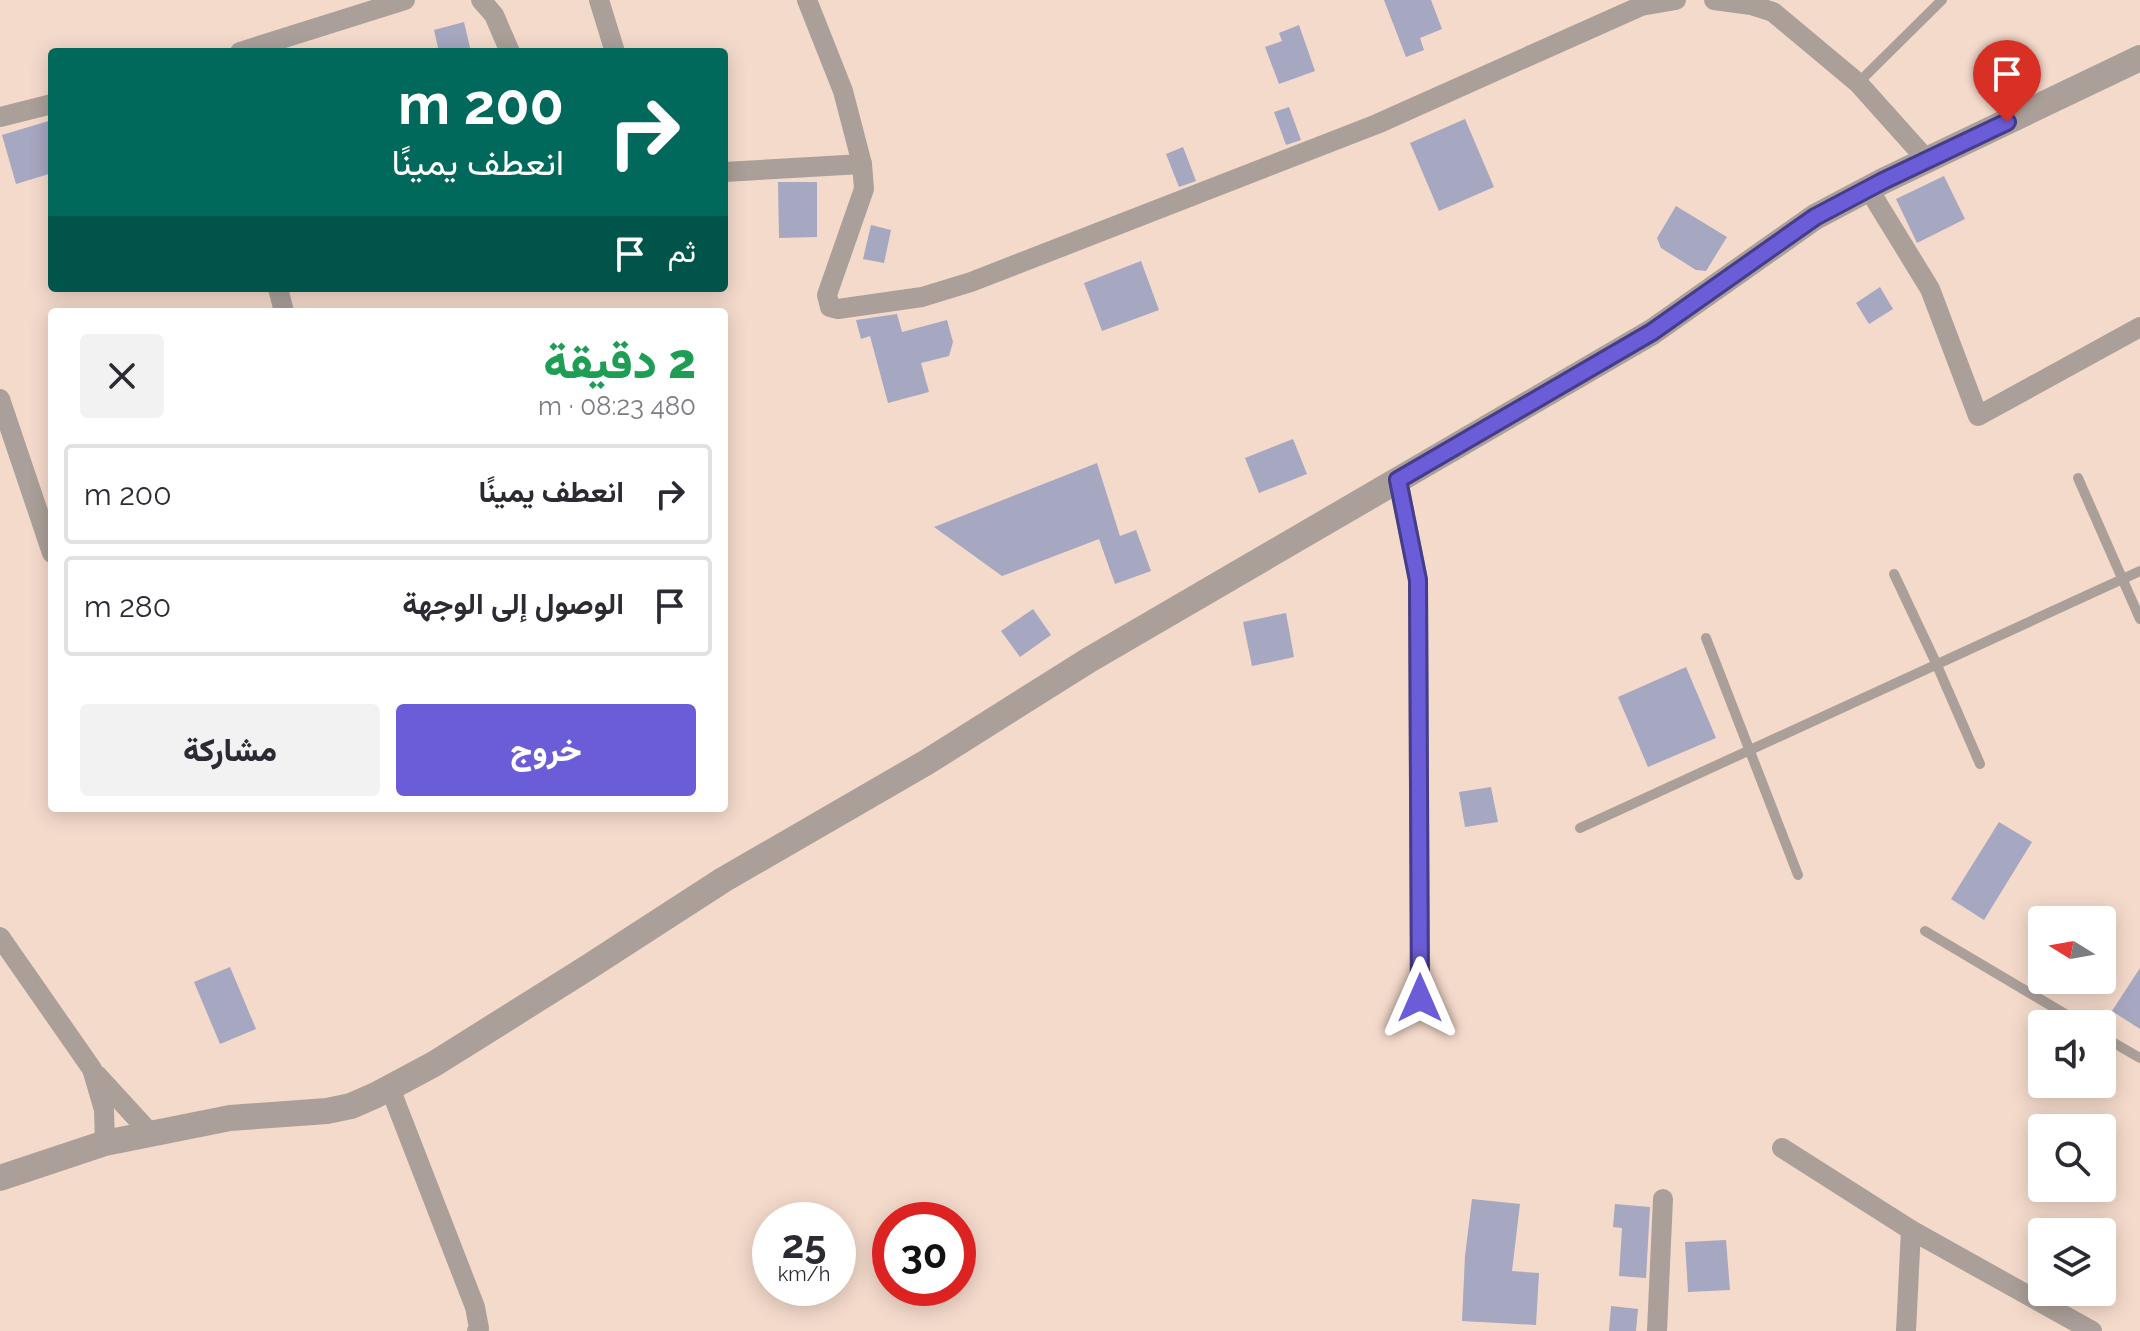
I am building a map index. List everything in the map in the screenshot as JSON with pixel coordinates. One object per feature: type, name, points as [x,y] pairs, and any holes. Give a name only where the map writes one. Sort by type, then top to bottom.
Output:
[{"type":"street","points":[[253,48],[405,0]]},
{"type":"street","points":[[481,0],[494,15],[508,48]]},
{"type":"street","points":[[599,0],[614,48]]},
{"type":"street","points":[[812,2],[843,91],[862,164],[864,189],[827,295],[830,307],[838,309],[922,297],[971,282],[1377,124],[1641,6],[1676,0]]},
{"type":"street","points":[[1714,0],[1751,3],[1773,12],[1858,83],[1927,160]]},
{"type":"street","points":[[0,1178],[105,1143],[230,1118],[327,1111],[351,1106],[390,1088],[434,1064],[723,880],[927,762],[1089,660],[1652,332],[1815,217],[1868,188],[2140,58]]},
{"type":"street","points":[[0,117],[48,105]]},
{"type":"street","points":[[728,172],[862,164]]},
{"type":"street","points":[[1868,188],[1930,289],[1978,416],[2140,327]]},
{"type":"street","points":[[0,399],[48,541]]},
{"type":"street","points":[[1398,480],[1418,580],[1420,998]]},
{"type":"street","points":[[0,937],[92,1069],[151,1134]]},
{"type":"street","points":[[92,1069],[104,1110],[105,1143]]},
{"type":"street","points":[[390,1088],[475,1307],[477,1331]]},
{"type":"street","points":[[1782,1148],[1911,1230],[2092,1331]]},
{"type":"street","points":[[1657,1331],[1663,1199]]},
{"type":"street","points":[[1906,1331],[1911,1230]]},
{"type":"lane","points":[[1858,83],[1942,0]]},
{"type":"lane","points":[[2078,478],[2140,619]]},
{"type":"lane","points":[[1580,828],[2140,571]]},
{"type":"lane","points":[[1894,574],[1980,764]]},
{"type":"lane","points":[[1706,638],[1798,875]]},
{"type":"lane","points":[[1925,931],[2058,1010]]},
{"type":"lane","points":[[2116,1044],[2140,1058]]},
{"type":"building","points":[[1384,0],[1431,0],[1442,29],[1420,38],[1424,50],[1406,57]]},
{"type":"building","points":[[464,22],[470,48],[438,48],[434,30]]},
{"type":"building","points":[[1299,25],[1315,71],[1279,84],[1265,47],[1282,41],[1279,33]]},
{"type":"building","points":[[1289,107],[1301,140],[1286,145],[1274,112]]},
{"type":"building","points":[[1465,119],[1494,187],[1439,211],[1410,143]]},
{"type":"building","points":[[48,121],[48,174],[16,184],[2,135]]},
{"type":"building","points":[[1183,147],[1196,181],[1179,187],[1166,154]]},
{"type":"building","points":[[1944,176],[1965,219],[1917,243],[1896,199]]},
{"type":"building","points":[[778,182],[817,182],[817,237],[779,238]]},
{"type":"building","points":[[1676,206],[1727,237],[1706,271],[1696,270],[1661,248],[1657,238]]},
{"type":"building","points":[[871,225],[891,230],[884,263],[863,259]]},
{"type":"building","points":[[1141,261],[1159,310],[1102,331],[1084,283]]},
{"type":"building","points":[[1880,287],[1893,309],[1869,324],[1856,303]]},
{"type":"building","points":[[897,314],[902,332],[947,320],[953,342],[949,356],[921,363],[929,392],[888,403],[870,336],[861,339],[856,320]]},
{"type":"building","points":[[1293,439],[1307,474],[1259,493],[1245,458]]},
{"type":"building","points":[[1097,463],[1120,536],[1136,530],[1151,571],[1115,584],[1099,539],[1002,576],[934,527]]},
{"type":"building","points":[[1033,609],[1051,635],[1020,657],[1001,631]]},
{"type":"building","points":[[1286,613],[1294,657],[1252,666],[1243,622]]},
{"type":"building","points":[[1686,667],[1716,738],[1648,767],[1618,697]]},
{"type":"building","points":[[1491,787],[1498,822],[1465,827],[1459,792]]},
{"type":"building","points":[[1999,822],[2032,842],[1984,920],[1951,899]]},
{"type":"building","points":[[230,967],[256,1029],[220,1044],[194,982]]},
{"type":"building","points":[[2140,968],[2140,1029],[2113,1010]]},
{"type":"building","points":[[1472,1199],[1520,1204],[1512,1271],[1539,1273],[1536,1325],[1462,1321]]},
{"type":"building","points":[[1615,1204],[1650,1207],[1646,1278],[1619,1276],[1622,1228],[1613,1227]]},
{"type":"building","points":[[1726,1240],[1730,1290],[1688,1292],[1685,1242]]},
{"type":"building","points":[[1611,1306],[1638,1309],[1636,1331],[1609,1331]]},
{"type":"route","points":[[1420,998],[1418,580],[1398,480],[1652,332],[1815,217],[2007,122]]}]
